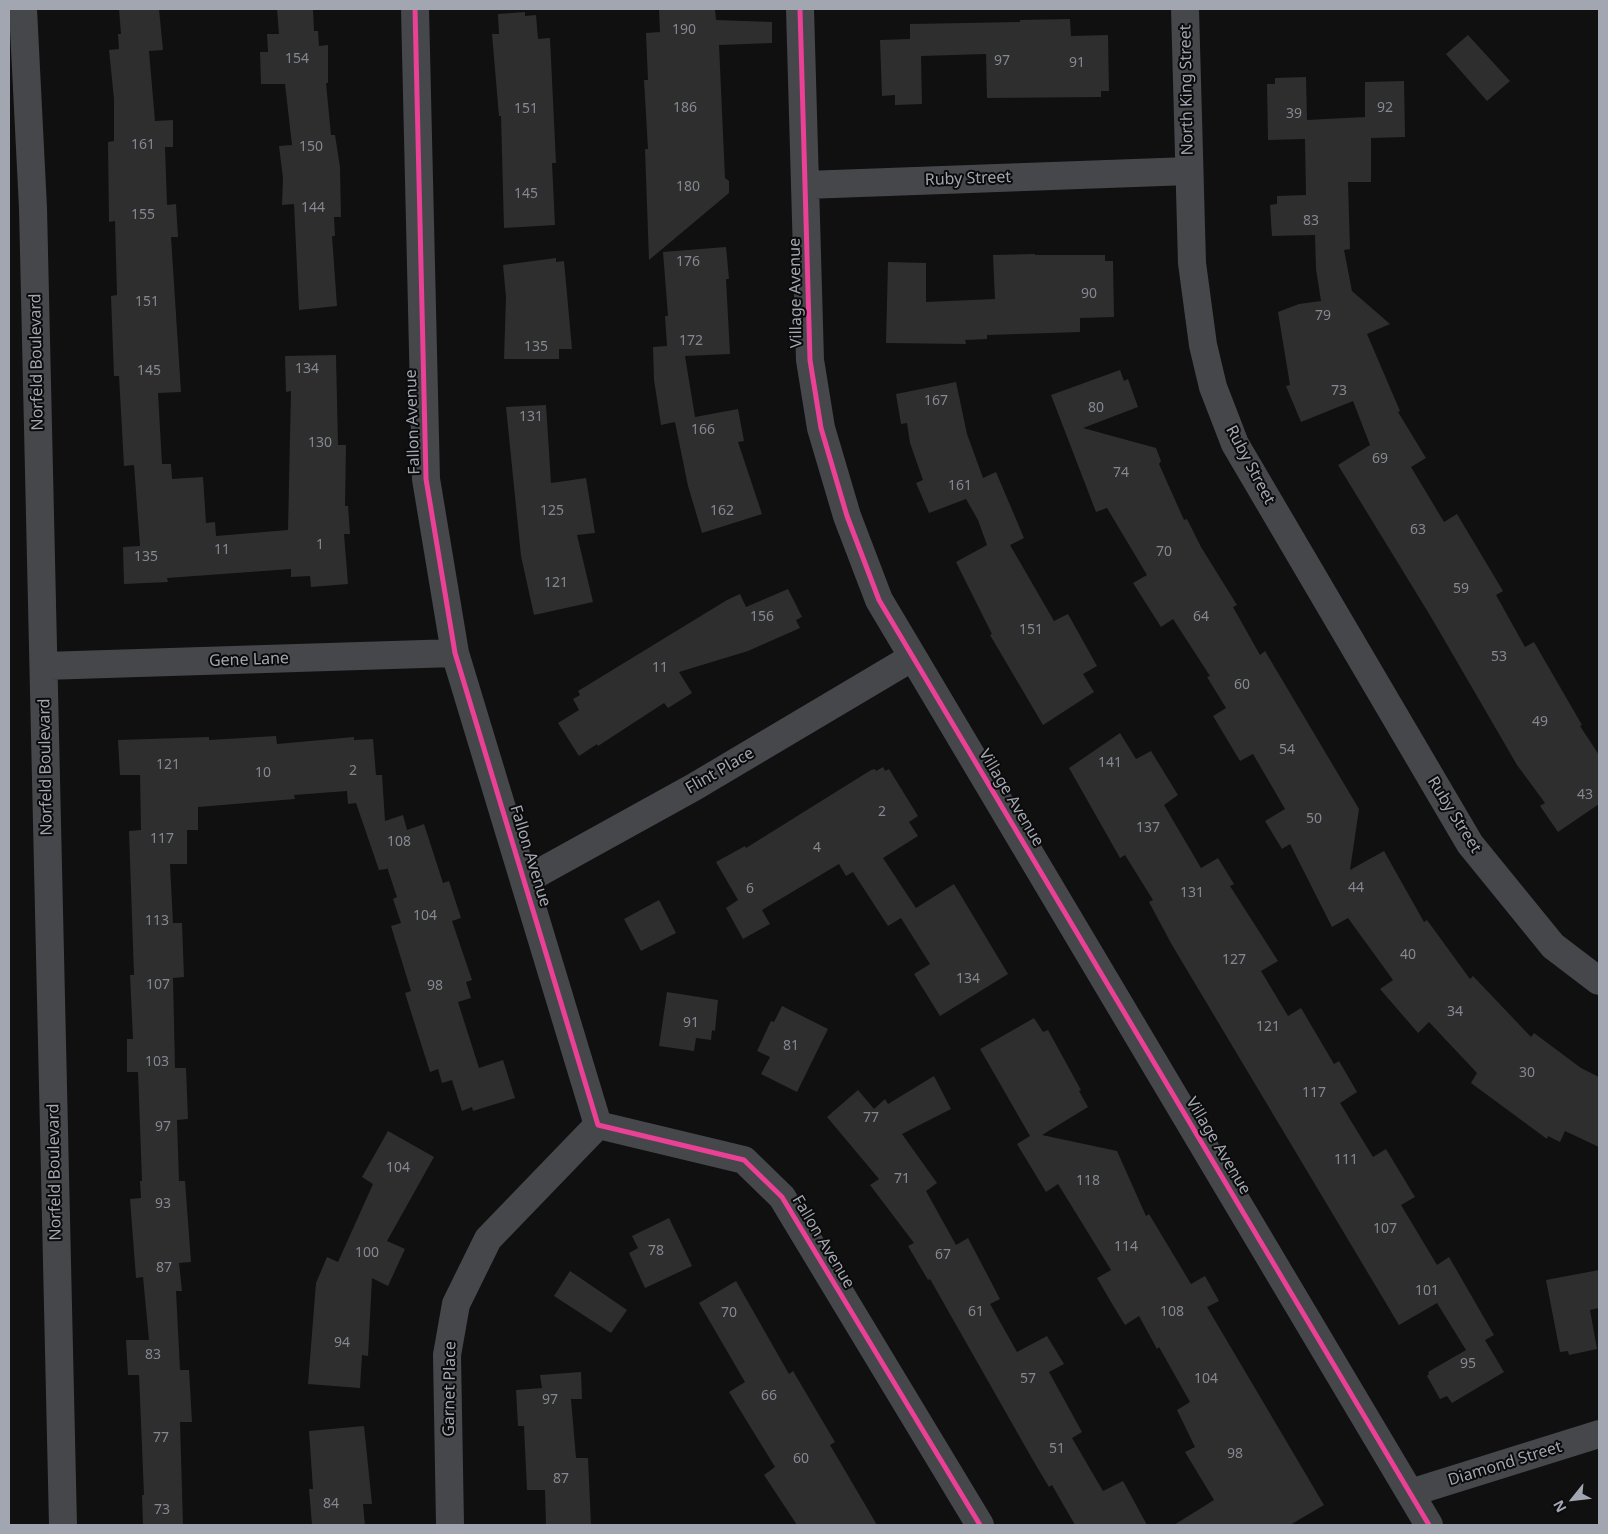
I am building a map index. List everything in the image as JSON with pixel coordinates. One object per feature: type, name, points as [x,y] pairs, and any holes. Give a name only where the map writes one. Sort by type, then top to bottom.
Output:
[{"type":"street","name":"Norfeld Boulevard","points":[[23,9],[33,208],[63,1525]]},
{"type":"street","name":"Fallon Avenue","points":[[415,9],[426,479],[455,653],[598,1126],[744,1160],[782,1197],[980,1525]]},
{"type":"street","name":"Village Avenue","points":[[800,9],[810,360],[821,428],[846,516],[879,600],[1429,1525]]},
{"type":"street","name":"North King Street","points":[[1185,9],[1188,171]]},
{"type":"street","name":"Ruby Street","points":[[806,185],[1188,171],[1192,263],[1203,345],[1213,387],[1235,444],[1470,844],[1553,946],[1599,981]]},
{"type":"street","name":"Gene Lane","points":[[44,666],[455,653]]},
{"type":"street","name":"Flint Place","points":[[524,881],[694,787],[913,657]]},
{"type":"street","name":"Garnet Place","points":[[450,1525],[447,1355],[456,1304],[488,1239],[598,1126]]},
{"type":"street","name":"Diamond Street","points":[[1410,1494],[1599,1434]]},
{"type":"building","points":[[119,9],[159,9],[163,50],[149,51],[155,121],[173,120],[173,147],[165,147],[167,205],[176,204],[178,237],[171,237],[181,392],[158,393],[162,464],[171,464],[172,479],[203,477],[206,523],[215,522],[216,536],[288,530],[291,391],[286,392],[285,356],[336,355],[338,445],[346,445],[345,506],[348,506],[350,534],[344,534],[348,584],[311,587],[310,576],[291,577],[291,569],[167,578],[168,582],[124,584],[123,547],[140,546],[134,465],[124,466],[119,376],[114,376],[111,296],[117,295],[115,221],[109,222],[108,142],[114,141],[114,99],[109,50],[119,49],[118,34],[121,34]]},
{"type":"building","points":[[277,9],[313,9],[314,31],[318,31],[319,46],[328,45],[328,83],[326,83],[331,135],[335,135],[340,167],[341,217],[334,217],[335,236],[332,236],[337,306],[299,310],[294,204],[282,205],[283,178],[279,146],[292,145],[285,84],[261,84],[260,52],[268,52],[267,34],[279,34]]},
{"type":"building","points":[[659,9],[715,9],[716,20],[772,22],[772,43],[719,45],[725,178],[729,181],[729,193],[649,260],[645,149],[648,149],[644,80],[648,80],[646,33],[660,32]]},
{"type":"building","points":[[525,12],[525,16],[536,15],[538,39],[550,38],[556,163],[552,163],[555,225],[504,228],[501,116],[499,116],[492,34],[499,34],[498,14]]},
{"type":"building","points":[[1070,19],[1071,36],[1108,35],[1109,91],[1101,91],[1101,97],[987,98],[986,54],[921,56],[922,104],[895,105],[895,95],[882,96],[880,40],[910,39],[910,24]]},
{"type":"building","points":[[1468,35],[1510,81],[1487,101],[1446,54]]},
{"type":"building","points":[[1306,77],[1307,120],[1365,117],[1365,82],[1404,81],[1405,137],[1371,138],[1371,182],[1348,182],[1350,249],[1344,250],[1352,291],[1390,324],[1367,334],[1400,411],[1398,412],[1426,458],[1411,467],[1444,522],[1457,514],[1503,591],[1496,595],[1525,647],[1534,642],[1582,725],[1580,726],[1599,755],[1599,804],[1558,832],[1540,806],[1545,803],[1517,765],[1431,617],[1338,465],[1370,445],[1353,401],[1301,422],[1286,386],[1290,385],[1278,312],[1299,304],[1321,301],[1316,269],[1315,235],[1272,236],[1270,205],[1277,204],[1277,196],[1306,195],[1305,139],[1268,140],[1267,84],[1275,84],[1275,78]]},
{"type":"building","points":[[726,247],[729,279],[726,279],[730,354],[685,356],[695,417],[738,409],[744,441],[738,442],[762,514],[702,533],[688,486],[675,422],[661,425],[654,380],[653,347],[667,346],[665,316],[668,316],[663,252]]},
{"type":"building","points":[[993,255],[1105,255],[1105,261],[1113,261],[1114,317],[1080,318],[1080,332],[987,335],[987,339],[965,340],[966,344],[886,343],[888,262],[926,263],[926,302],[995,299]]},
{"type":"building","points":[[556,258],[556,262],[564,261],[572,349],[559,349],[559,359],[504,359],[506,297],[503,265]]},
{"type":"building","points":[[1120,370],[1124,381],[1128,379],[1138,407],[1083,428],[1156,448],[1161,461],[1159,464],[1184,520],[1187,519],[1201,547],[1237,605],[1233,607],[1260,655],[1265,651],[1359,809],[1350,870],[1384,851],[1424,922],[1427,920],[1470,979],[1473,976],[1531,1037],[1534,1033],[1581,1068],[1599,1077],[1599,1147],[1565,1131],[1560,1142],[1548,1136],[1547,1139],[1471,1083],[1477,1073],[1429,1022],[1418,1033],[1380,989],[1393,980],[1348,918],[1332,927],[1290,844],[1282,849],[1265,821],[1285,809],[1253,754],[1240,761],[1213,716],[1226,708],[1207,677],[1210,676],[1173,619],[1161,627],[1133,583],[1147,575],[1107,508],[1096,512],[1051,395]]},
{"type":"building","points":[[956,382],[967,434],[983,478],[996,472],[1024,538],[1010,545],[1054,621],[1068,614],[1097,666],[1083,674],[1094,692],[1043,725],[990,635],[992,634],[956,562],[987,545],[978,520],[966,499],[929,513],[916,483],[923,480],[910,443],[907,423],[901,424],[896,394]]},
{"type":"building","points":[[546,405],[551,483],[586,478],[595,533],[577,535],[593,602],[534,615],[521,556],[506,407]]},
{"type":"building","points":[[788,589],[802,617],[796,620],[800,628],[748,651],[679,672],[692,693],[668,708],[664,703],[598,746],[597,744],[579,756],[558,723],[579,710],[573,699],[580,695],[578,691],[727,600],[740,594],[746,607]]},
{"type":"building","points":[[1120,733],[1136,759],[1151,751],[1178,795],[1164,805],[1201,868],[1218,858],[1234,884],[1230,886],[1278,961],[1261,971],[1288,1016],[1301,1008],[1334,1064],[1339,1061],[1357,1092],[1340,1103],[1373,1157],[1386,1149],[1415,1197],[1401,1205],[1437,1265],[1449,1257],[1494,1335],[1485,1340],[1504,1372],[1452,1403],[1447,1396],[1440,1399],[1427,1376],[1428,1372],[1466,1350],[1437,1303],[1399,1325],[1172,945],[1149,902],[1153,900],[1125,855],[1120,858],[1069,768]]},
{"type":"building","points":[[276,736],[277,744],[354,737],[354,740],[373,739],[376,775],[382,775],[385,821],[403,815],[407,830],[424,824],[443,883],[449,881],[461,918],[452,921],[472,980],[466,982],[471,998],[458,1002],[479,1068],[503,1060],[515,1098],[473,1111],[472,1107],[462,1111],[452,1080],[442,1083],[438,1069],[430,1072],[405,993],[411,991],[391,926],[401,923],[393,899],[397,897],[387,867],[387,869],[379,870],[356,803],[348,804],[347,791],[294,795],[295,799],[198,807],[198,830],[187,830],[187,864],[170,864],[173,923],[182,923],[184,977],[173,978],[175,1068],[186,1068],[188,1119],[177,1120],[179,1181],[185,1181],[191,1262],[179,1263],[182,1291],[176,1291],[180,1370],[189,1370],[192,1422],[180,1422],[183,1525],[143,1525],[142,1495],[144,1495],[139,1375],[128,1375],[126,1340],[149,1340],[143,1277],[136,1278],[130,1199],[141,1198],[138,1072],[127,1072],[127,1039],[133,1039],[130,975],[134,975],[129,831],[141,830],[140,775],[120,775],[118,740],[209,737],[209,740]]},
{"type":"building","points":[[883,767],[885,771],[889,769],[918,816],[909,822],[918,836],[883,858],[916,908],[954,884],[1008,974],[940,1016],[914,974],[930,964],[901,918],[888,926],[853,872],[846,876],[839,864],[762,910],[770,924],[743,939],[726,908],[738,900],[716,862],[745,846],[746,848],[871,770],[875,769],[876,771]]},
{"type":"building","points":[[659,900],[676,933],[641,951],[624,919]]},
{"type":"building","points":[[667,992],[718,1000],[715,1031],[712,1030],[711,1040],[696,1038],[694,1051],[659,1046]]},
{"type":"building","points":[[782,1006],[828,1029],[797,1092],[761,1074],[770,1057],[757,1051],[771,1021],[774,1022]]},
{"type":"building","points":[[1034,1018],[1043,1032],[1048,1030],[1081,1090],[1079,1091],[1088,1107],[1042,1135],[1117,1151],[1146,1216],[1149,1214],[1191,1284],[1205,1276],[1219,1301],[1207,1307],[1324,1505],[1290,1525],[1174,1525],[1214,1500],[1185,1452],[1195,1447],[1177,1410],[1190,1402],[1139,1316],[1125,1325],[1111,1302],[1097,1278],[1111,1270],[1058,1184],[1046,1192],[1017,1144],[1030,1136],[980,1049]]},
{"type":"building","points":[[934,1076],[951,1109],[902,1134],[937,1183],[926,1191],[956,1245],[968,1238],[1000,1299],[990,1304],[1017,1352],[1047,1336],[1064,1364],[1049,1372],[1082,1432],[1072,1438],[1103,1491],[1123,1481],[1147,1525],[1075,1525],[1052,1485],[1049,1487],[1034,1462],[930,1279],[928,1280],[908,1246],[914,1243],[870,1185],[879,1179],[827,1117],[858,1090],[874,1109],[885,1099],[888,1104]]},
{"type":"building","points":[[388,1131],[434,1157],[387,1241],[405,1249],[388,1286],[372,1278],[368,1356],[362,1355],[360,1388],[308,1384],[316,1283],[327,1257],[338,1262],[373,1184],[362,1177]]},
{"type":"building","points":[[669,1218],[692,1266],[645,1288],[629,1253],[638,1248],[632,1236]]},
{"type":"building","points":[[1599,1270],[1599,1308],[1590,1310],[1597,1349],[1569,1355],[1568,1351],[1560,1352],[1546,1280]]},
{"type":"building","points":[[570,1271],[627,1310],[611,1333],[554,1296]]},
{"type":"building","points":[[736,1281],[789,1374],[793,1371],[835,1442],[830,1445],[877,1525],[797,1525],[764,1475],[775,1467],[729,1392],[745,1382],[699,1303]]},
{"type":"building","points":[[581,1372],[582,1399],[571,1399],[576,1458],[588,1458],[591,1525],[546,1525],[545,1490],[527,1490],[524,1426],[518,1426],[516,1390],[542,1388],[540,1375]]},
{"type":"building","points":[[364,1426],[372,1504],[363,1504],[365,1525],[312,1525],[309,1489],[313,1489],[309,1431]]},
{"type":"cycle path","points":[[415,9],[426,479],[455,653],[598,1125],[744,1160],[782,1197],[980,1525]]},
{"type":"cycle path","points":[[800,9],[810,360],[821,428],[847,516],[879,600],[1429,1525]]}]
